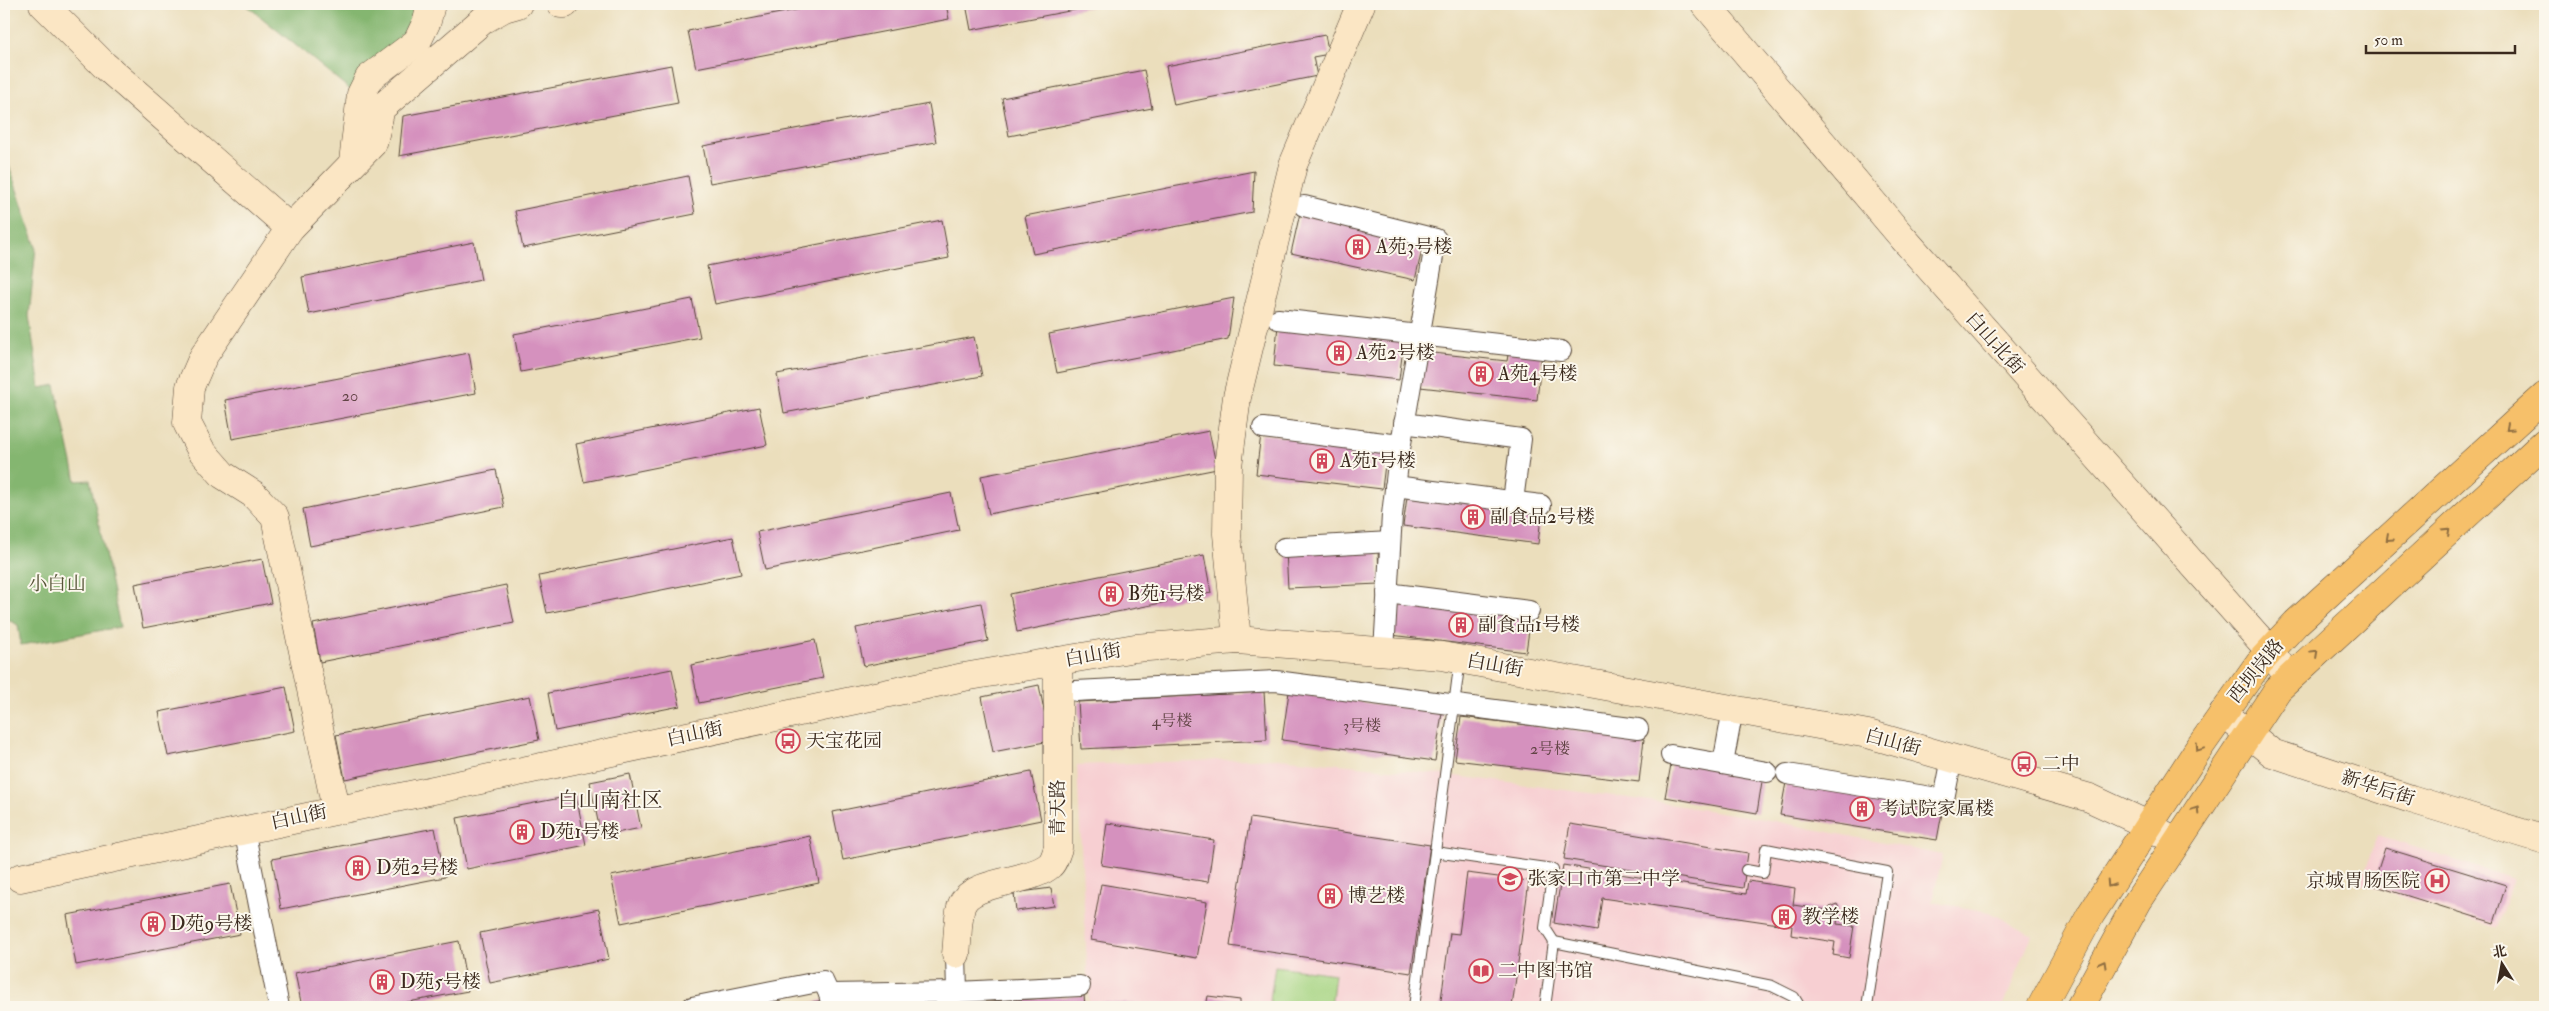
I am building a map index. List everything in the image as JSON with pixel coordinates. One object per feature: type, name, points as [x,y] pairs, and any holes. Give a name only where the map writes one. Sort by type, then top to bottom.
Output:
[{"type":"main road","name":"西坝岗路","points":[[2041,1007],[2091,914],[2148,825],[2223,713],[2270,651],[2296,623],[2545,396]]},
{"type":"main road","name":"西坝岗路","points":[[2080,1007],[2138,901],[2246,734],[2278,690],[2545,442]]},
{"type":"street","points":[[43,4],[104,65],[290,228]]},
{"type":"street","points":[[353,163],[361,94],[369,78],[417,42],[427,21],[431,4]]},
{"type":"street","points":[[336,809],[275,517],[253,494],[223,475],[201,450],[187,423],[190,387],[203,357],[290,228],[373,143],[381,108],[483,20],[504,8],[518,4]]},
{"type":"street","points":[[1237,640],[1227,534],[1228,466],[1237,397],[1293,165],[1361,4]]},
{"type":"street","name":"白山北街","points":[[1705,4],[1903,238],[2270,651],[2289,678]]},
{"type":"street","points":[[1304,206],[1436,240],[1400,445],[1390,542],[1384,651]]},
{"type":"street","points":[[1278,319],[1561,351]]},
{"type":"street","points":[[1404,423],[1521,439],[1513,501]]},
{"type":"street","points":[[1263,428],[1400,445]]},
{"type":"street","points":[[1395,486],[1542,505]]},
{"type":"street","points":[[1284,548],[1390,542]]},
{"type":"street","points":[[1387,593],[1529,611]]},
{"type":"street","name":"白山街","points":[[12,878],[964,677],[1135,648],[1237,640],[1384,651],[1460,659],[1868,734],[2090,798],[2148,825],[2176,842]]},
{"type":"street","name":"青天路","points":[[956,954],[961,907],[966,898],[976,891],[1040,871],[1051,865],[1058,848],[1058,661]]},
{"type":"street","points":[[1076,691],[1276,681],[1454,703],[1638,729]]},
{"type":"street","points":[[1723,764],[1733,708]]},
{"type":"street","name":"新华后街","points":[[2223,713],[2246,734],[2272,753],[2410,799],[2545,840]]},
{"type":"street","points":[[1671,755],[1767,772]]},
{"type":"street","points":[[1787,774],[1944,799],[1952,758]]},
{"type":"street","points":[[244,829],[279,1007]]},
{"type":"street","points":[[956,954],[957,992]]},
{"type":"street","points":[[692,1007],[822,981],[831,1000],[1080,986]]},
{"type":"lane","points":[[1414,1007],[1460,659]]},
{"type":"lane","points":[[1746,870],[1763,873],[1766,849],[1887,872],[1867,1007]]},
{"type":"lane","points":[[1436,852],[1553,869],[1545,928],[1554,942],[1545,1007]]},
{"type":"lane","points":[[1554,942],[1772,986],[1794,998],[1800,1007]]},
{"type":"shaded area","name":"张家口市第二中学","points":[[1278,758],[1439,774],[1637,799],[1764,819],[1943,855],[1932,902],[1990,912],[2032,935],[2003,1007],[1089,1007],[1077,765]]},
{"type":"shaded area","name":"京城胃肠医院","points":[[2377,835],[2513,879],[2497,928],[2361,884]]},
{"type":"green space","points":[[245,4],[418,4],[410,32],[353,92]]},
{"type":"green space","name":"小白山","points":[[4,151],[36,247],[29,316],[40,388],[55,385],[76,481],[90,480],[120,627],[21,645],[18,625],[4,617]]},
{"type":"green space","points":[[1275,966],[1335,974],[1331,1007],[1269,1007]]},
{"type":"building","points":[[827,4],[946,4],[949,19],[696,68],[688,31]]},
{"type":"building","points":[[966,4],[1100,4],[1100,5],[971,30]]},
{"type":"building","points":[[1325,35],[1329,54],[1313,57],[1317,76],[1174,105],[1166,66]]},
{"type":"building","points":[[671,65],[678,103],[399,156],[403,116]]},
{"type":"building","points":[[1144,70],[1152,108],[1009,136],[1002,98]]},
{"type":"building","points":[[929,104],[936,142],[710,183],[703,146]]},
{"type":"building","points":[[1254,171],[1252,212],[1033,254],[1025,216]]},
{"type":"building","points":[[688,176],[695,214],[523,248],[515,211]]},
{"type":"building","name":"A苑3号楼","points":[[1300,213],[1424,241],[1415,280],[1291,253]]},
{"type":"building","points":[[942,220],[949,258],[715,304],[707,266]]},
{"type":"building","points":[[474,242],[481,280],[309,314],[302,277]]},
{"type":"building","points":[[1234,298],[1228,339],[1057,373],[1049,334]]},
{"type":"building","points":[[692,299],[700,337],[521,372],[514,334]]},
{"type":"building","name":"A苑2号楼","points":[[1278,325],[1404,340],[1399,380],[1274,366]]},
{"type":"building","points":[[974,337],[982,376],[784,413],[777,374]]},
{"type":"building","name":"A苑4号楼","points":[[1509,349],[1542,353],[1537,400],[1420,387],[1424,352],[1507,361]]},
{"type":"building","points":[[469,353],[476,393],[232,439],[225,400]]},
{"type":"building","points":[[759,407],[767,445],[584,482],[576,444]]},
{"type":"building","points":[[1209,431],[1217,469],[989,514],[981,476]]},
{"type":"building","name":"A苑1号楼","points":[[1261,434],[1387,448],[1382,489],[1256,474]]},
{"type":"building","points":[[496,470],[504,507],[310,546],[303,509]]},
{"type":"building","name":"副食品2号楼","points":[[1408,490],[1542,507],[1538,544],[1403,526]]},
{"type":"building","points":[[951,493],[959,530],[765,570],[757,532]]},
{"type":"building","points":[[733,537],[741,574],[547,613],[539,576]]},
{"type":"building","points":[[1378,546],[1379,584],[1288,588],[1286,551]]},
{"type":"building","name":"B苑1号楼","points":[[1204,555],[1211,593],[1017,632],[1010,594]]},
{"type":"building","points":[[262,559],[271,603],[143,628],[135,584]]},
{"type":"building","points":[[506,585],[514,623],[320,662],[313,624]]},
{"type":"building","name":"副食品1号楼","points":[[1396,598],[1531,616],[1526,652],[1391,635]]},
{"type":"building","points":[[981,603],[988,641],[864,666],[856,628]]},
{"type":"building","points":[[815,640],[823,678],[699,703],[691,665]]},
{"type":"building","points":[[672,669],[680,706],[555,731],[548,693]]},
{"type":"building","points":[[1039,685],[1050,741],[993,752],[982,697]]},
{"type":"building","points":[[286,687],[295,731],[168,756],[159,712]]},
{"type":"building","points":[[1264,692],[1267,740],[1081,749],[1078,702]]},
{"type":"building","points":[[1289,692],[1442,713],[1435,761],[1282,740]]},
{"type":"building","points":[[530,696],[539,740],[345,779],[336,735]]},
{"type":"building","points":[[1461,717],[1644,739],[1639,782],[1455,760]]},
{"type":"building","points":[[1672,759],[1763,775],[1757,813],[1665,797]]},
{"type":"building","points":[[1031,772],[1041,820],[843,860],[833,812]]},
{"type":"building","points":[[630,774],[641,828],[601,836],[590,782]]},
{"type":"building","name":"考试院家属楼","points":[[1787,777],[1944,802],[1937,840],[1780,815]]},
{"type":"building","name":"D苑1号楼","points":[[576,795],[586,845],[467,869],[457,818]]},
{"type":"building","name":"博艺楼","points":[[1250,818],[1430,845],[1411,973],[1230,946]]},
{"type":"building","points":[[1107,823],[1214,840],[1208,882],[1101,865]]},
{"type":"building","points":[[1570,824],[1748,853],[1743,888],[1564,859]]},
{"type":"building","name":"D苑2号楼","points":[[435,828],[445,877],[281,909],[272,859]]},
{"type":"building","points":[[810,836],[819,883],[621,923],[611,876]]},
{"type":"building","name":"京城胃肠医院","points":[[2385,848],[2506,885],[2494,923],[2373,885]]},
{"type":"building","name":"教学楼","points":[[1563,865],[1746,894],[1748,881],[1795,888],[1793,905],[1828,910],[1829,907],[1837,904],[1839,908],[1837,924],[1854,926],[1849,958],[1833,955],[1835,942],[1791,935],[1792,926],[1602,898],[1597,931],[1554,923]]},
{"type":"building","name":"二中图书馆","points":[[1467,873],[1529,881],[1512,1007],[1440,1007],[1450,933],[1459,934]]},
{"type":"building","name":"D苑9号楼","points":[[230,884],[240,934],[76,965],[67,915]]},
{"type":"building","points":[[1101,884],[1207,902],[1197,958],[1091,940]]},
{"type":"building","points":[[1051,888],[1054,906],[1016,911],[1014,893]]},
{"type":"building","points":[[599,909],[609,959],[490,983],[480,933]]},
{"type":"building","name":"D苑5号楼","points":[[459,941],[468,991],[381,1007],[302,1007],[295,973]]},
{"type":"building","points":[[1084,995],[1085,1007],[938,1007],[938,1006]]},
{"type":"building","points":[[1208,996],[1240,1000],[1240,1007],[1206,1007]]},
{"type":"building","points":[[824,1000],[826,1007],[792,1007],[792,1006]]},
{"type":"building","points":[[1101,1002],[1171,1006],[1171,1007],[1100,1007]]},
{"type":"place","name":"A苑3号楼","points":[[1358,247]]},
{"type":"place","name":"A苑2号楼","points":[[1339,353]]},
{"type":"place","name":"A苑4号楼","points":[[1481,374]]},
{"type":"place","name":"A苑1号楼","points":[[1322,461]]},
{"type":"place","name":"副食品2号楼","points":[[1473,517]]},
{"type":"place","name":"B苑1号楼","points":[[1111,594]]},
{"type":"place","name":"副食品1号楼","points":[[1461,625]]},
{"type":"place","name":"天宝花园","points":[[788,741]]},
{"type":"place","name":"二中","points":[[2024,764]]},
{"type":"place","name":"考试院家属楼","points":[[1862,809]]},
{"type":"place","name":"D苑1号楼","points":[[522,832]]},
{"type":"place","name":"D苑2号楼","points":[[358,868]]},
{"type":"place","name":"张家口市第二中学","points":[[1510,879]]},
{"type":"place","name":"京城胃肠医院","points":[[2437,881]]},
{"type":"place","name":"博艺楼","points":[[1330,896]]},
{"type":"place","name":"教学楼","points":[[1784,917]]},
{"type":"place","name":"D苑9号楼","points":[[153,924]]},
{"type":"place","name":"二中图书馆","points":[[1481,971]]},
{"type":"place","name":"D苑5号楼","points":[[382,982]]},
{"type":"district","name":"白山南社区","points":[[610,800]]}]
